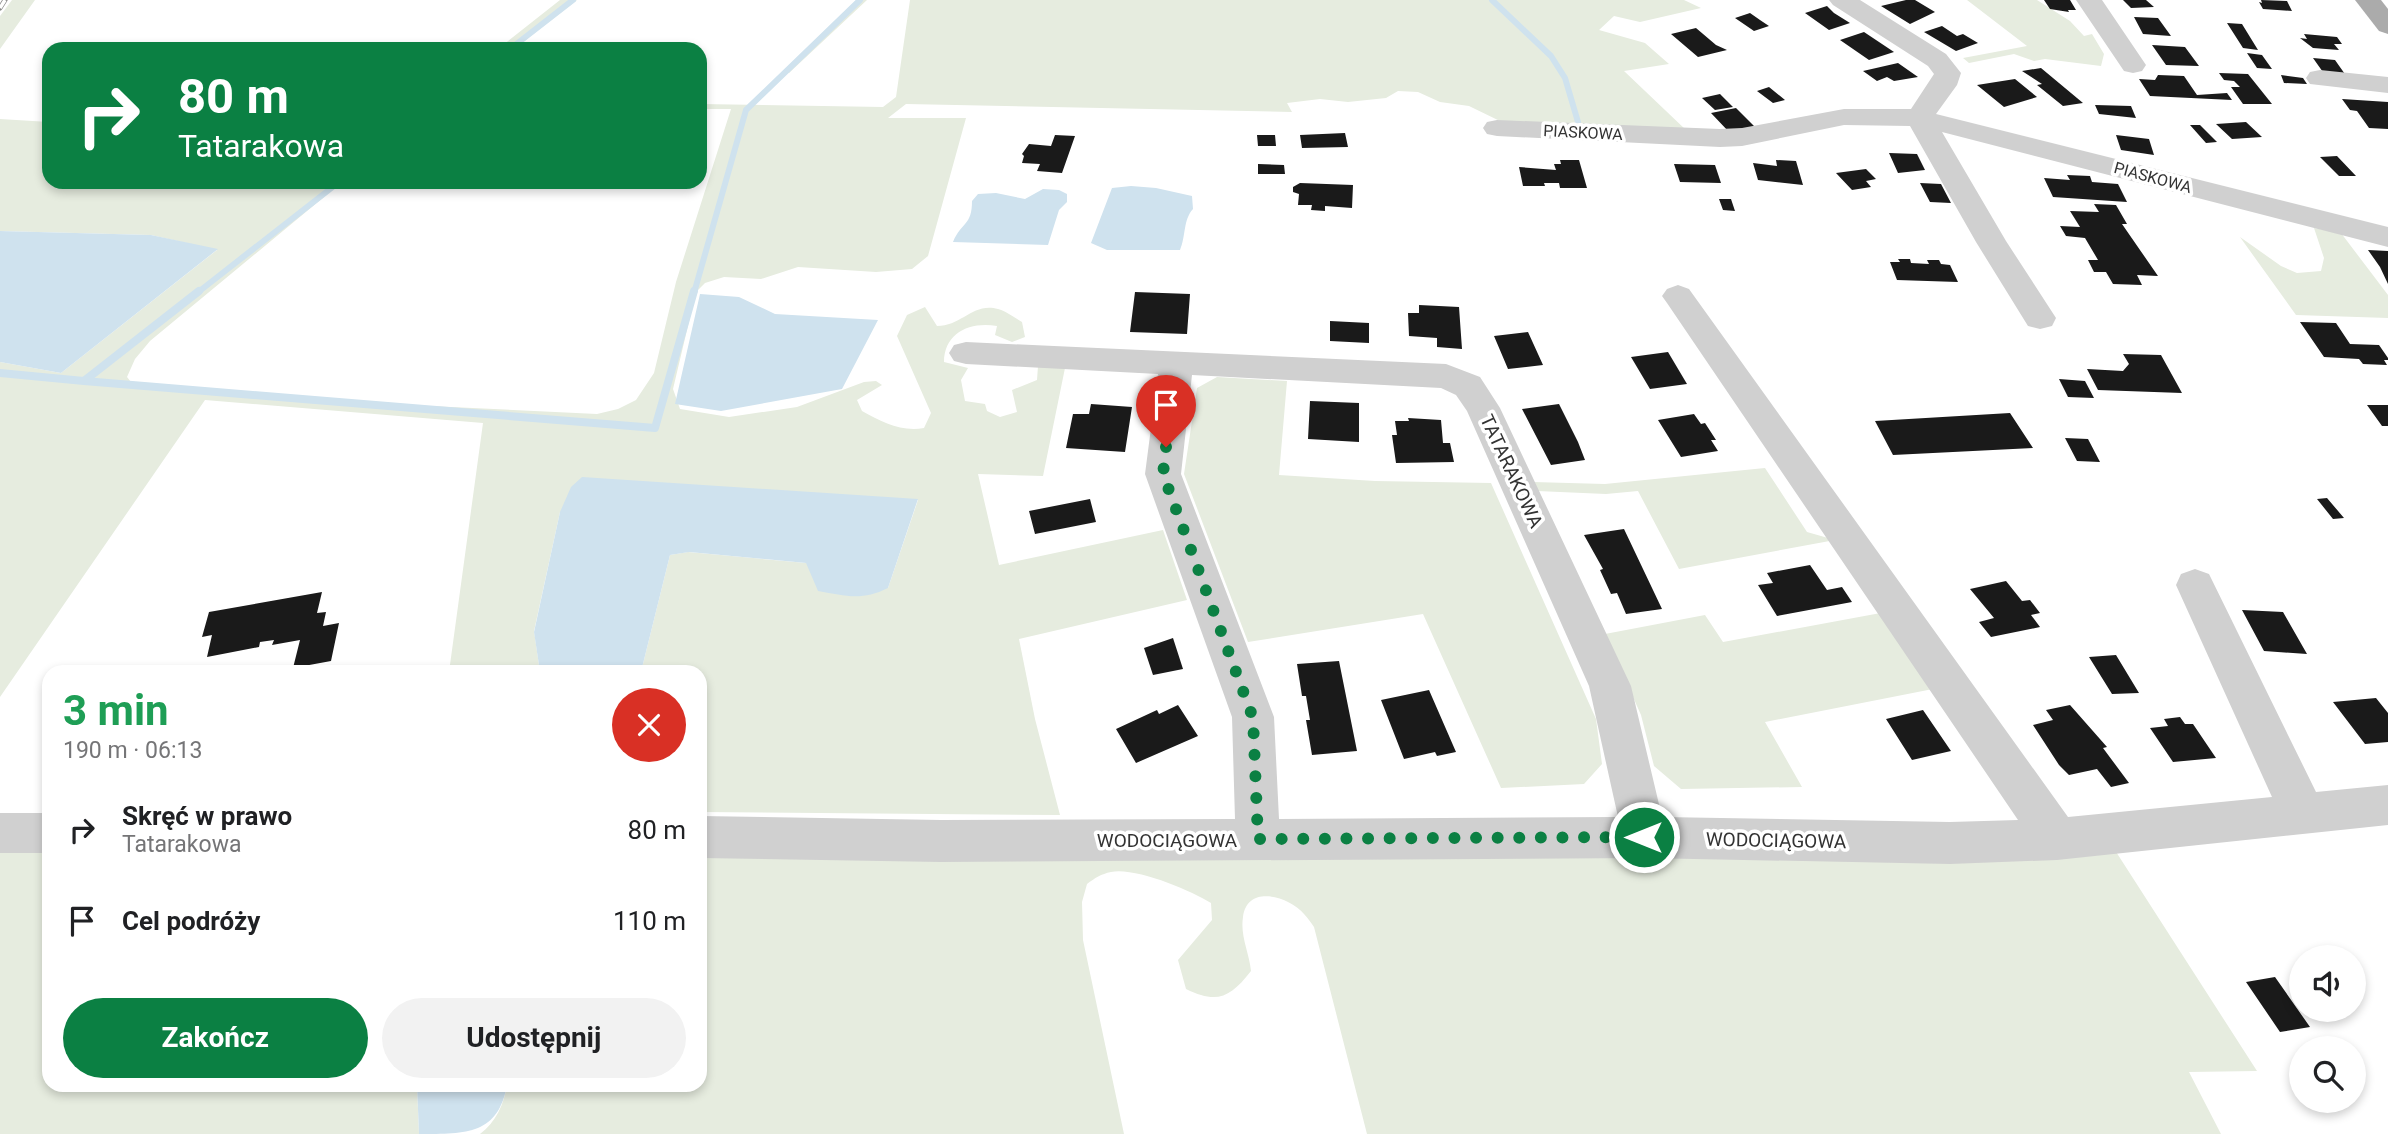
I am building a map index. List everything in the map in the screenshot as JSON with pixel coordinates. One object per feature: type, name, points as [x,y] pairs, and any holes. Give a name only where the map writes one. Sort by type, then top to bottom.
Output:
[{"type":"main road","points":[[2368,0],[2388,26]]},
{"type":"street","points":[[1842,0],[1937,60],[1948,73],[1943,85],[1919,118],[1991,242],[2040,318]]},
{"type":"street","points":[[2089,0],[2133,65]]},
{"type":"street","points":[[2320,78],[2388,85]]},
{"type":"street","name":"PIASKOWA","points":[[1497,128],[1742,138],[1844,117],[1919,118],[2375,236],[2388,237]]},
{"type":"street","points":[[1678,296],[2057,839]]},
{"type":"street","name":"TATARAKOWA","points":[[966,353],[1446,376],[1468,386],[1483,408],[1610,687],[1644,837]]},
{"type":"street","points":[[1176,365],[1163,474],[1253,718],[1258,839]]},
{"type":"street","points":[[2195,585],[2292,792],[2305,813]]},
{"type":"street","name":"WODOCIĄGOWA","points":[[707,837],[941,841],[1644,837],[1950,843],[2057,839],[2388,805]]},
{"type":"street","points":[[0,833],[42,833]]},
{"type":"shaded area","points":[[12,0],[35,0],[0,49],[0,16]]},
{"type":"shaded area","points":[[560,0],[577,0],[523,42],[507,42]]},
{"type":"shaded area","points":[[857,0],[867,0],[789,73],[783,71]]},
{"type":"shaded area","points":[[910,0],[1684,0],[1701,8],[1640,22],[1614,16],[1599,30],[1645,43],[1669,64],[1624,71],[1686,130],[1504,123],[1469,106],[1440,102],[1418,92],[1398,91],[1386,98],[1348,102],[1320,99],[1287,103],[1292,112],[906,104],[888,118],[966,118],[928,256],[912,269],[876,272],[798,267],[761,279],[724,277],[705,283],[696,292],[673,389],[680,409],[729,417],[797,407],[864,382],[876,381],[882,385],[857,400],[862,411],[900,427],[924,428],[931,413],[897,336],[907,315],[925,307],[937,326],[989,308],[1004,311],[1022,322],[1025,337],[1012,342],[995,335],[997,326],[977,325],[960,331],[948,343],[945,352],[944,362],[968,368],[961,380],[965,401],[985,404],[987,411],[1000,417],[1017,412],[1012,390],[1037,380],[1038,366],[1065,368],[1043,476],[978,474],[999,565],[1163,530],[1187,600],[1019,639],[1035,719],[1060,815],[707,812],[707,665],[643,665],[670,555],[688,552],[806,563],[888,588],[918,500],[560,512],[534,631],[539,665],[450,665],[483,423],[205,400],[0,697],[0,362],[61,373],[217,250],[151,235],[0,231],[0,119],[42,122],[42,189],[334,189],[150,341],[135,359],[127,377],[131,382],[323,401],[597,414],[618,409],[636,400],[654,373],[676,282],[731,109],[707,109],[707,104],[883,107],[896,97]]},
{"type":"shaded area","points":[[1967,0],[2037,0],[2070,21],[2084,36],[2092,34],[2104,54],[2101,66],[2045,59],[2034,61],[2014,54],[1969,63],[1963,58],[2027,46]]},
{"type":"shaded area","points":[[2314,228],[2341,233],[2388,295],[2388,318],[2296,315],[2240,237],[2281,266],[2297,273],[2321,271],[2324,258]]},
{"type":"shaded area","points":[[1217,377],[1287,381],[1279,475],[1375,481],[1491,483],[1596,719],[1602,764],[1584,784],[1501,788],[1423,614],[1248,642],[1184,474],[1197,388]]},
{"type":"shaded area","points":[[1765,468],[1807,532],[1835,540],[1679,569],[1638,491],[1606,494],[1537,491],[1533,482],[1605,484]]},
{"type":"shaded area","points":[[1886,612],[1938,688],[1765,722],[1802,787],[1681,789],[1654,766],[1641,715],[1605,634],[1705,615],[1723,642]]},
{"type":"shaded area","points":[[2111,844],[2257,1071],[2189,1072],[2221,1134],[1367,1134],[1314,927],[1305,916],[1289,902],[1279,898],[1269,896],[1252,900],[1246,907],[1242,924],[1251,971],[1236,987],[1222,996],[1197,994],[1186,989],[1178,960],[1212,920],[1211,903],[1148,876],[1121,871],[1104,874],[1087,884],[1082,902],[1083,940],[1124,1134],[480,1134],[491,1124],[506,1092],[707,1092],[707,855]]},
{"type":"shaded area","points":[[0,851],[42,851],[42,1092],[417,1092],[419,1134],[0,1134]]},
{"type":"water","points":[[1131,186],[1192,196],[1193,209],[1180,250],[1107,250],[1091,243],[1112,188]]},
{"type":"water","points":[[1043,189],[1059,190],[1067,194],[1067,202],[1059,210],[1048,245],[953,242],[968,219],[972,201],[978,194],[996,193],[1025,199]]},
{"type":"water","points":[[0,231],[151,235],[218,249],[61,373],[0,362]]},
{"type":"water","points":[[700,294],[739,297],[775,314],[878,320],[842,389],[721,411],[675,404]]},
{"type":"water","points":[[582,477],[918,499],[888,588],[879,592],[854,596],[818,591],[806,563],[689,552],[670,555],[643,665],[539,665],[534,632],[560,512],[571,487]]},
{"type":"water","points":[[417,1092],[505,1092],[496,1113],[478,1128],[452,1133],[419,1134]]},
{"type":"building","points":[[1915,0],[1935,12],[1910,24],[1881,6]]},
{"type":"building","points":[[2044,0],[2070,0],[2076,10],[2068,10],[2069,12],[2050,9]]},
{"type":"building","points":[[2123,0],[2146,0],[2154,7],[2131,8]]},
{"type":"building","points":[[2261,0],[2287,1],[2292,11],[2263,9],[2259,2],[2262,3]]},
{"type":"building","points":[[1827,6],[1850,23],[1829,30],[1805,13]]},
{"type":"building","points":[[1750,13],[1769,26],[1754,31],[1735,18]]},
{"type":"building","points":[[2134,17],[2158,18],[2171,36],[2143,34]]},
{"type":"building","points":[[2227,23],[2242,24],[2258,50],[2243,48]]},
{"type":"building","points":[[1942,26],[1957,36],[1963,34],[1978,43],[1956,51],[1924,32]]},
{"type":"building","points":[[1696,28],[1716,45],[1727,50],[1698,57],[1671,34]]},
{"type":"building","points":[[1864,32],[1894,52],[1869,60],[1840,40]]},
{"type":"building","points":[[2304,34],[2337,37],[2342,44],[2334,44],[2339,50],[2313,48],[2300,38],[2307,39]]},
{"type":"building","points":[[2152,45],[2185,47],[2199,66],[2166,65]]},
{"type":"building","points":[[2247,53],[2262,55],[2272,69],[2257,68]]},
{"type":"building","points":[[2313,58],[2335,60],[2347,77],[2325,75]]},
{"type":"building","points":[[1898,63],[1918,77],[1894,81],[1887,77],[1877,81],[1863,71]]},
{"type":"building","points":[[2041,68],[2083,103],[2063,106],[2037,85],[2042,84],[2022,71]]},
{"type":"building","points":[[2219,73],[2248,74],[2272,104],[2243,104],[2231,87],[2240,87],[2234,81],[2224,80]]},
{"type":"building","points":[[2158,75],[2184,76],[2197,95],[2227,93],[2232,100],[2150,96],[2139,79],[2155,80]]},
{"type":"building","points":[[2281,75],[2303,78],[2307,84],[2284,83]]},
{"type":"building","points":[[2015,79],[2037,97],[2004,107],[1977,85]]},
{"type":"building","points":[[1769,87],[1785,100],[1773,103],[1757,91]]},
{"type":"building","points":[[1720,94],[1733,107],[1715,110],[1702,98]]},
{"type":"building","points":[[2342,99],[2388,102],[2388,129],[2369,128],[2357,111],[2350,110]]},
{"type":"building","points":[[2095,105],[2131,106],[2136,118],[2099,114]]},
{"type":"building","points":[[1736,108],[1755,127],[1729,132],[1711,113]]},
{"type":"building","points":[[2246,122],[2262,137],[2232,139],[2216,124]]},
{"type":"building","points":[[2190,125],[2200,125],[2217,142],[2206,143]]},
{"type":"building","points":[[1345,133],[1348,147],[1302,148],[1300,135]]},
{"type":"building","points":[[1055,135],[1075,136],[1062,173],[1037,171],[1040,164],[1022,163],[1022,154],[1029,144],[1051,146]]},
{"type":"building","points":[[1257,135],[1275,135],[1276,146],[1258,146]]},
{"type":"building","points":[[2116,135],[2149,139],[2154,155],[2121,150]]},
{"type":"building","points":[[1889,153],[1917,154],[1925,170],[1898,173]]},
{"type":"building","points":[[2337,156],[2356,176],[2339,176],[2320,157]]},
{"type":"building","points":[[1560,160],[1579,160],[1587,188],[1560,188],[1559,183],[1523,186],[1519,167],[1556,170],[1554,164],[1561,164]]},
{"type":"building","points":[[1776,160],[1796,161],[1803,185],[1758,180],[1753,163],[1777,166]]},
{"type":"building","points":[[1258,164],[1284,165],[1285,174],[1258,174]]},
{"type":"building","points":[[1674,164],[1715,165],[1721,183],[1680,182]]},
{"type":"building","points":[[1866,169],[1876,179],[1866,181],[1871,187],[1852,190],[1836,173]]},
{"type":"building","points":[[2067,175],[2090,176],[2092,182],[2118,184],[2127,202],[2053,197],[2044,178],[2070,180]]},
{"type":"building","points":[[1300,183],[1353,185],[1352,208],[1325,206],[1325,211],[1311,210],[1312,205],[1298,205],[1299,194],[1293,192],[1293,187]]},
{"type":"building","points":[[1920,183],[1941,184],[1951,203],[1930,202]]},
{"type":"building","points":[[1719,199],[1731,199],[1735,211],[1723,210]]},
{"type":"building","points":[[2094,204],[2116,205],[2127,224],[2122,224],[2158,276],[2137,275],[2142,285],[2113,284],[2106,272],[2094,272],[2088,260],[2098,260],[2085,238],[2066,236],[2060,226],[2080,227],[2070,211],[2099,212]]},
{"type":"building","points":[[2368,250],[2388,251],[2388,284],[2380,267]]},
{"type":"building","points":[[1898,259],[1929,264],[1927,260],[1939,260],[1941,264],[1950,265],[1958,282],[1897,280],[1890,262],[1900,262]]},
{"type":"building","points":[[1135,292],[1190,294],[1187,334],[1130,332]]},
{"type":"building","points":[[1419,305],[1459,307],[1462,349],[1437,347],[1437,338],[1409,336],[1408,313],[1419,313]]},
{"type":"building","points":[[1330,321],[1369,323],[1369,343],[1330,341]]},
{"type":"building","points":[[2300,322],[2336,323],[2350,344],[2379,345],[2388,358],[2384,360],[2387,365],[2363,364],[2359,359],[2324,357]]},
{"type":"building","points":[[1528,332],[1543,365],[1508,369],[1494,336]]},
{"type":"building","points":[[1668,352],[1687,384],[1650,389],[1631,357]]},
{"type":"building","points":[[2123,354],[2161,355],[2182,393],[2098,390],[2087,369],[2123,371],[2129,364]]},
{"type":"building","points":[[2059,379],[2085,381],[2094,398],[2068,397]]},
{"type":"building","points":[[1310,401],[1359,403],[1359,442],[1308,439]]},
{"type":"building","points":[[1091,404],[1132,407],[1125,452],[1066,448],[1073,414],[1089,414]]},
{"type":"building","points":[[1559,404],[1585,460],[1551,465],[1522,409]]},
{"type":"building","points":[[2367,405],[2388,405],[2388,426],[2382,426]]},
{"type":"building","points":[[2010,413],[2033,448],[1893,455],[1875,421]]},
{"type":"building","points":[[1694,414],[1701,424],[1705,423],[1716,440],[1711,440],[1718,451],[1681,457],[1658,420]]},
{"type":"building","points":[[1408,418],[1441,420],[1443,443],[1450,443],[1454,462],[1396,463],[1392,435],[1397,435],[1395,421],[1409,421]]},
{"type":"building","points":[[2065,438],[2088,439],[2100,462],[2077,461]]},
{"type":"building","points":[[2327,498],[2344,518],[2333,519],[2317,499]]},
{"type":"building","points":[[1090,499],[1096,522],[1035,534],[1029,511]]},
{"type":"building","points":[[1624,529],[1662,609],[1626,614],[1617,593],[1611,594],[1600,570],[1603,569],[1584,535]]},
{"type":"building","points":[[1810,565],[1827,590],[1842,587],[1852,602],[1777,616],[1758,585],[1773,583],[1767,573]]},
{"type":"building","points":[[2006,581],[2022,601],[2030,600],[2040,613],[2031,615],[2040,627],[1991,637],[1979,622],[1994,618],[1970,589]]},
{"type":"building","points":[[322,592],[317,613],[326,612],[323,626],[339,623],[331,661],[294,665],[300,640],[272,645],[274,640],[260,642],[259,647],[207,657],[212,635],[202,637],[209,612]]},
{"type":"building","points":[[2242,610],[2283,612],[2307,654],[2264,651]]},
{"type":"building","points":[[1173,638],[1183,669],[1153,675],[1144,648]]},
{"type":"building","points":[[2116,655],[2139,693],[2112,694],[2089,657]]},
{"type":"building","points":[[1339,661],[1357,751],[1312,755],[1306,720],[1310,720],[1306,696],[1302,696],[1297,664]]},
{"type":"building","points":[[1429,690],[1456,752],[1437,756],[1435,752],[1404,759],[1381,700]]},
{"type":"building","points":[[2376,698],[2388,713],[2388,742],[2365,744],[2333,702]]},
{"type":"building","points":[[1178,705],[1198,736],[1136,763],[1116,729],[1157,710],[1159,714]]},
{"type":"building","points":[[2070,705],[2107,747],[2103,748],[2129,783],[2111,787],[2097,769],[2069,775],[2059,765],[2033,725],[2053,720],[2046,710]]},
{"type":"building","points":[[1923,710],[1951,751],[1912,760],[1886,719]]},
{"type":"building","points":[[2180,717],[2185,724],[2193,724],[2216,758],[2173,762],[2150,728],[2168,726],[2164,719]]},
{"type":"building","points":[[2275,977],[2289,997],[2289,1022],[2306,1022],[2310,1027],[2280,1032],[2246,982]]},
{"type":"waterway","points":[[519,42],[573,0]]},
{"type":"waterway","points":[[694,293],[746,110],[860,0]]},
{"type":"waterway","points":[[1492,0],[1551,56],[1565,78],[1578,122]]},
{"type":"waterway","points":[[197,293],[330,189]]},
{"type":"waterway","points":[[84,381],[199,291]]},
{"type":"waterway","points":[[84,381],[655,428],[694,291]]},
{"type":"waterway","points":[[0,373],[84,381]]},
{"type":"railway","points":[[0,8],[5,0]]},
{"type":"route","points":[[1166,447],[1163,474],[1253,718],[1258,839],[1644,837]]}]
